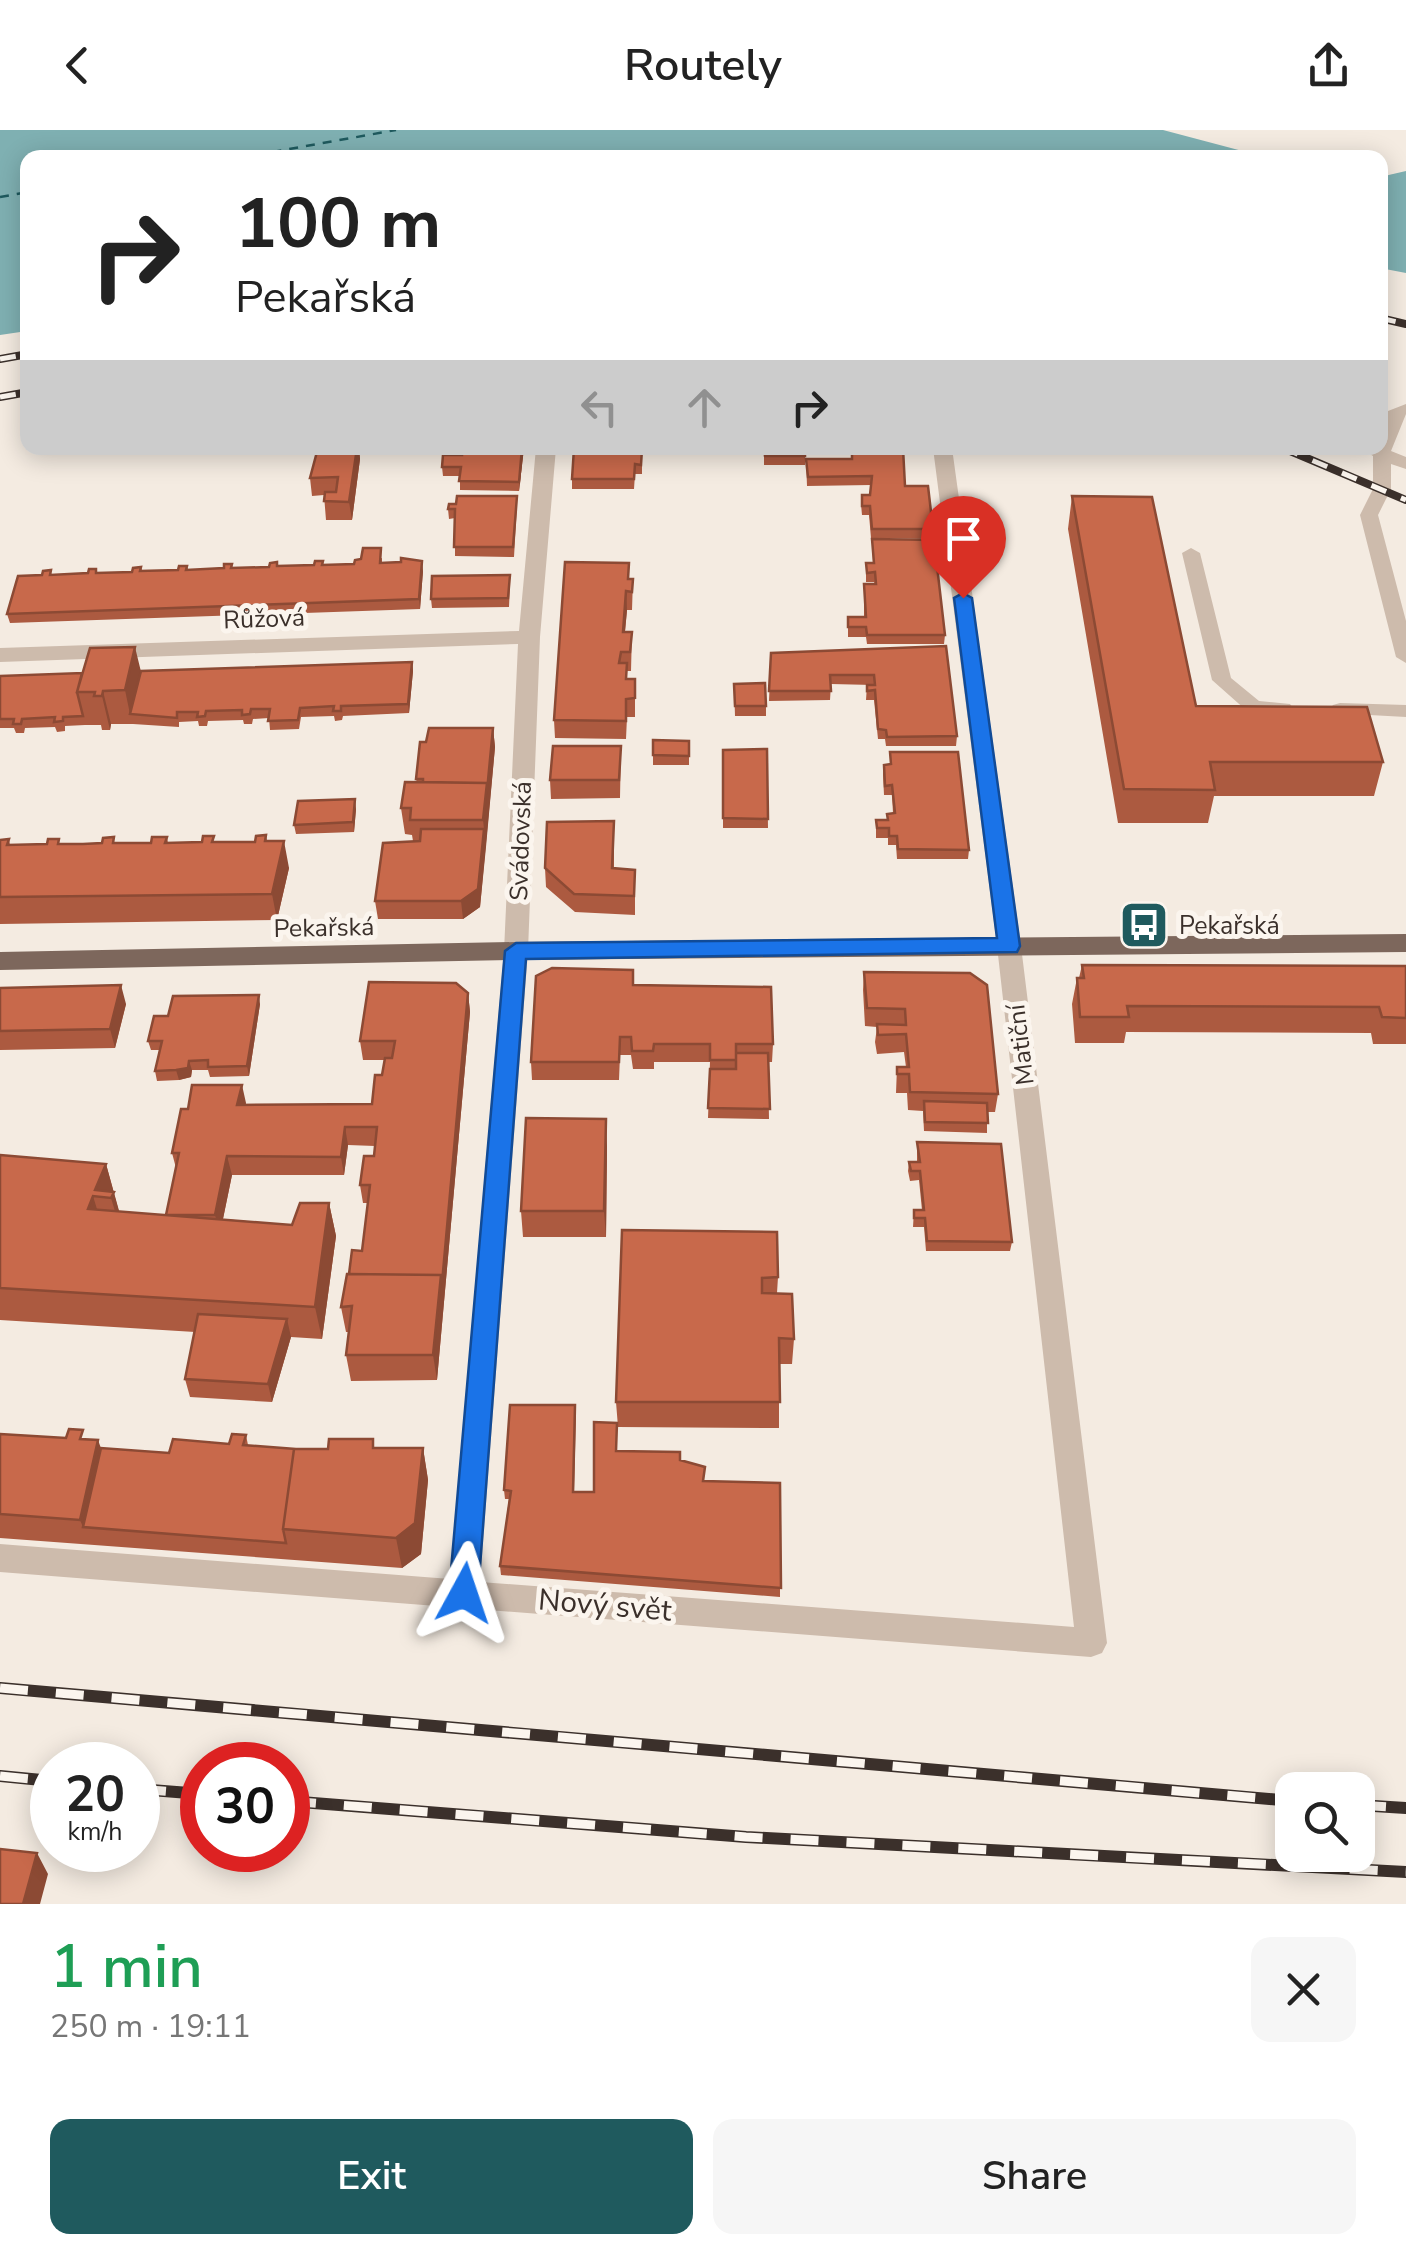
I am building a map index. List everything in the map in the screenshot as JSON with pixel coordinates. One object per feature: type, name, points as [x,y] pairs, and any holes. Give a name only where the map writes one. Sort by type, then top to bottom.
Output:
[{"type":"main road","name":"Pekařská","points":[[0,961],[516,951],[1406,944]]},
{"type":"street","name":"Svádovská","points":[[464,1593],[516,951],[529,637],[545,455]]},
{"type":"street","name":"Matiční","points":[[944,455],[1009,946],[1091,1643]]},
{"type":"street","name":"Růžová","points":[[0,655],[529,637]]},
{"type":"street","name":"Nový svět","points":[[0,1558],[1091,1643]]},
{"type":"lane","points":[[1388,428],[1397,411],[1406,409]]},
{"type":"lane","points":[[1377,455],[1382,489],[1369,515],[1406,657]]},
{"type":"lane","points":[[1191,553],[1222,680],[1254,707],[1406,711]]},
{"type":"water","points":[[0,130],[1163,130],[1239,150],[20,150],[20,332],[0,335]]},
{"type":"water","points":[[1406,171],[1406,273],[1388,270],[1388,175]]},
{"type":"building","points":[[316,455],[356,455],[349,502],[324,501],[325,492],[336,492],[338,477],[310,478]]},
{"type":"building","points":[[443,455],[521,455],[519,482],[459,481],[461,467],[442,467]]},
{"type":"building","points":[[574,455],[642,455],[641,465],[635,464],[634,479],[572,479]]},
{"type":"building","points":[[852,455],[903,455],[905,486],[928,486],[933,529],[872,529],[870,506],[862,506],[862,495],[870,495],[872,476],[808,477],[806,459],[852,459]]},
{"type":"building","points":[[457,496],[517,496],[513,547],[454,547],[455,509],[448,509],[449,504],[456,504]]},
{"type":"building","points":[[1072,496],[1152,497],[1196,706],[1367,707],[1383,762],[1210,762],[1215,790],[1124,789]]},
{"type":"building","points":[[872,539],[934,540],[945,635],[867,635],[866,627],[848,627],[848,617],[866,617],[864,584],[876,584],[875,572],[867,573],[866,563],[874,563]]},
{"type":"building","points":[[363,548],[381,548],[380,563],[401,562],[401,558],[422,561],[419,599],[7,614],[18,576],[42,575],[43,571],[51,570],[50,575],[88,573],[89,569],[96,569],[96,573],[132,572],[133,568],[141,567],[140,571],[178,570],[179,566],[187,566],[186,570],[224,568],[224,564],[232,564],[231,568],[269,567],[277,562],[277,566],[314,565],[315,561],[323,561],[322,565],[354,564],[361,559]]},
{"type":"building","points":[[565,562],[629,563],[632,592],[626,591],[623,632],[632,632],[630,652],[621,652],[619,663],[627,663],[626,679],[635,679],[635,698],[626,699],[626,721],[554,720]]},
{"type":"building","points":[[510,575],[508,598],[431,599],[432,576]]},
{"type":"building","points":[[946,646],[957,736],[887,737],[886,730],[878,729],[875,690],[867,691],[867,685],[875,685],[874,675],[830,675],[831,691],[769,691],[771,653]]},
{"type":"building","points":[[135,647],[125,690],[103,691],[102,696],[77,692],[90,648]]},
{"type":"building","points":[[412,662],[408,704],[341,706],[341,711],[333,711],[334,706],[300,708],[298,720],[268,721],[270,709],[251,709],[250,714],[242,715],[242,710],[206,711],[205,716],[197,717],[198,712],[177,712],[177,718],[130,714],[141,671]]},
{"type":"building","points":[[82,673],[77,692],[83,716],[63,717],[63,721],[54,722],[55,717],[22,719],[21,724],[13,724],[14,719],[0,719],[0,676]]},
{"type":"building","points":[[765,683],[766,706],[735,706],[734,684]]},
{"type":"building","points":[[429,728],[493,728],[487,791],[487,783],[416,779],[420,742],[426,742]]},
{"type":"building","points":[[653,740],[689,741],[689,756],[653,755]]},
{"type":"building","points":[[553,746],[621,746],[619,780],[550,780]]},
{"type":"building","points":[[767,749],[768,819],[723,818],[723,750]]},
{"type":"building","points":[[890,752],[958,752],[969,850],[898,849],[897,836],[889,836],[889,828],[877,828],[876,820],[888,820],[887,814],[895,813],[892,785],[885,786],[884,765],[891,764]]},
{"type":"building","points":[[405,782],[487,783],[483,820],[410,820],[411,808],[401,808]]},
{"type":"building","points":[[355,799],[353,822],[294,825],[298,801]]},
{"type":"building","points":[[614,821],[612,868],[635,870],[634,896],[574,894],[545,868],[547,822]]},
{"type":"building","points":[[421,829],[484,829],[478,889],[461,901],[375,901],[383,843],[420,841]]},
{"type":"building","points":[[266,835],[265,841],[284,841],[272,894],[0,897],[0,840],[9,839],[7,845],[47,844],[48,839],[59,839],[58,844],[83,844],[102,843],[103,838],[114,837],[113,843],[151,843],[152,837],[167,837],[165,843],[202,842],[203,836],[214,836],[212,842],[255,842],[256,836]]},
{"type":"building","points":[[1082,965],[1406,966],[1406,1018],[1382,1017],[1379,1007],[1127,1006],[1129,1017],[1080,1017],[1077,978],[1084,978]]},
{"type":"building","points":[[552,968],[633,970],[633,985],[771,987],[773,1044],[736,1044],[736,1060],[710,1060],[710,1044],[654,1044],[653,1051],[632,1051],[631,1037],[620,1037],[619,1062],[531,1062],[536,976]]},
{"type":"building","points":[[864,972],[970,973],[987,985],[998,1094],[910,1092],[909,1074],[897,1074],[897,1067],[909,1067],[906,1034],[878,1035],[877,1024],[906,1025],[905,1009],[867,1008]]},
{"type":"building","points":[[369,982],[456,983],[468,993],[442,1283],[441,1275],[349,1274],[352,1250],[362,1251],[370,1185],[360,1185],[364,1156],[374,1156],[377,1127],[345,1127],[341,1157],[227,1156],[215,1215],[166,1215],[179,1153],[172,1153],[181,1109],[188,1109],[192,1085],[242,1085],[237,1105],[372,1104],[375,1075],[382,1075],[385,1058],[392,1058],[395,1041],[360,1041]]},
{"type":"building","points":[[121,985],[110,1029],[0,1031],[0,988]]},
{"type":"building","points":[[259,995],[247,1066],[208,1067],[208,1060],[189,1061],[188,1068],[155,1071],[162,1041],[148,1041],[154,1016],[168,1016],[173,996]]},
{"type":"building","points":[[736,1053],[768,1053],[770,1109],[708,1108],[710,1069],[736,1069]]},
{"type":"building","points":[[924,1101],[987,1103],[988,1123],[925,1122]]},
{"type":"building","points":[[526,1118],[606,1119],[604,1211],[521,1211]]},
{"type":"building","points":[[917,1142],[1001,1144],[1012,1242],[927,1241],[925,1218],[914,1218],[914,1210],[924,1210],[920,1171],[911,1171],[909,1162],[920,1162]]},
{"type":"building","points":[[0,1155],[106,1164],[95,1190],[114,1192],[111,1198],[93,1196],[88,1209],[292,1225],[300,1203],[329,1203],[315,1307],[0,1288]]},
{"type":"building","points":[[622,1230],[777,1232],[778,1277],[762,1278],[762,1293],[792,1294],[794,1339],[779,1338],[780,1402],[616,1402]]},
{"type":"building","points":[[347,1274],[441,1275],[433,1355],[346,1355],[352,1306],[341,1307]]},
{"type":"building","points":[[198,1314],[287,1319],[268,1384],[185,1379]]},
{"type":"building","points":[[510,1405],[575,1405],[573,1492],[594,1492],[594,1422],[617,1423],[616,1451],[680,1452],[680,1460],[705,1467],[703,1481],[780,1483],[781,1588],[500,1566],[511,1491],[504,1490]]},
{"type":"building","points":[[69,1429],[83,1430],[80,1439],[98,1440],[80,1520],[0,1514],[0,1434],[66,1438]]},
{"type":"building","points":[[232,1434],[246,1435],[243,1445],[296,1449],[283,1529],[286,1543],[83,1527],[101,1448],[169,1453],[173,1439],[229,1444]]},
{"type":"building","points":[[329,1439],[373,1439],[373,1448],[423,1448],[415,1523],[396,1538],[283,1529],[294,1449],[328,1449]]},
{"type":"building","points":[[0,1849],[30,1852],[32,1872],[23,1904],[0,1904]]},
{"type":"ferry route","points":[[284,150],[396,130]]},
{"type":"ferry route","points":[[0,197],[20,193]]},
{"type":"railway","points":[[1388,320],[1406,324]]},
{"type":"railway","points":[[0,359],[20,355]]},
{"type":"railway","points":[[0,397],[20,393]]},
{"type":"railway","points":[[1300,455],[1406,500]]},
{"type":"railway","points":[[0,1688],[1275,1800]]},
{"type":"railway","points":[[0,1776],[30,1779]]},
{"type":"railway","points":[[160,1791],[180,1792]]},
{"type":"railway","points":[[310,1803],[746,1837],[1406,1872]]},
{"type":"railway","points":[[1375,1806],[1406,1808]]},
{"type":"place","name":"Pekařská","points":[[1144,925]]},
{"type":"route","points":[[464,1593],[516,951],[1009,946],[963,598]]}]
